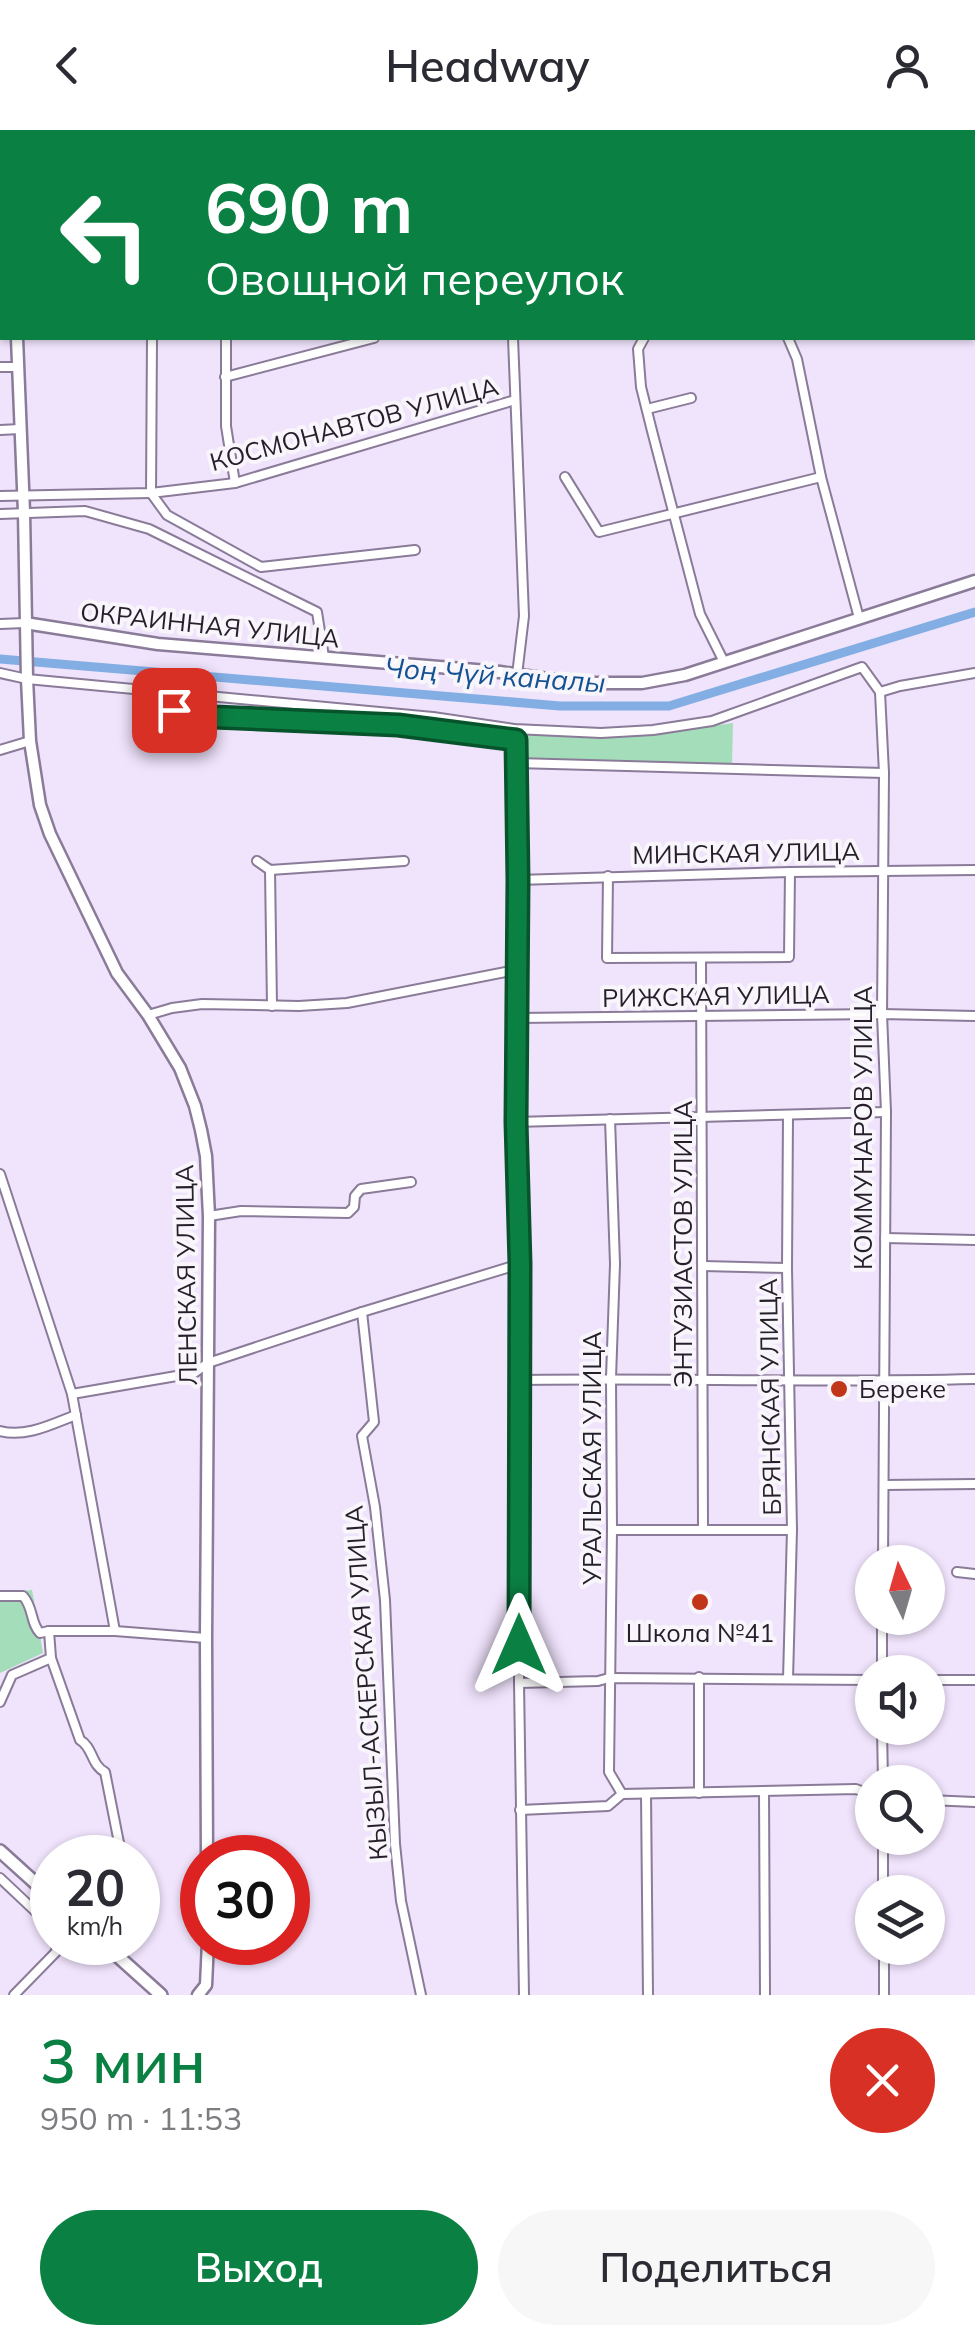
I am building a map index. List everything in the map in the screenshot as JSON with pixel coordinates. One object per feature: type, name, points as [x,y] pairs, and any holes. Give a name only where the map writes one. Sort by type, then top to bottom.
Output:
[{"type":"main road","name":"ЛЕНСКАЯ УЛИЦА","points":[[16,340],[30,741],[40,806],[117,972],[180,1068],[195,1106],[206,1156],[207,1835]]},
{"type":"main road","name":"ОКРАИННАЯ УЛИЦА","points":[[25,625],[158,644],[517,674],[575,683],[642,683],[685,674],[975,581]]},
{"type":"main road","points":[[0,1851],[30,1878]]},
{"type":"main road","points":[[128,1965],[161,1995]]},
{"type":"main road","points":[[203,1993],[208,1965]]},
{"type":"street","points":[[152,340],[151,493],[168,515],[261,567],[415,550]]},
{"type":"street","points":[[226,340],[226,426],[235,483]]},
{"type":"street","points":[[225,377],[366,340]]},
{"type":"street","points":[[513,340],[524,616],[517,674]]},
{"type":"street","points":[[643,340],[638,349],[642,387],[672,513],[700,614],[724,662]]},
{"type":"street","points":[[789,340],[797,358],[821,477],[859,618]]},
{"type":"street","points":[[0,367],[17,368]]},
{"type":"street","points":[[647,409],[691,398]]},
{"type":"street","name":"КОСМОНАВТОВ УЛИЦА","points":[[0,496],[151,493],[235,483],[516,400]]},
{"type":"street","points":[[0,430],[20,429]]},
{"type":"street","points":[[565,477],[599,532],[821,477]]},
{"type":"street","points":[[0,514],[85,511],[149,528],[316,612],[324,657]]},
{"type":"street","points":[[0,624],[25,625]]},
{"type":"street","points":[[0,673],[433,717],[514,729],[602,733],[653,730],[712,720],[862,667],[880,692],[975,674]]},
{"type":"street","points":[[161,690],[174,710],[171,730]]},
{"type":"street","name":"КОММУНАРОВ УЛИЦА","points":[[880,692],[886,1112],[883,1545]]},
{"type":"street","points":[[174,710],[214,717],[398,725],[516,740]]},
{"type":"street","points":[[514,729],[524,1995]]},
{"type":"street","points":[[0,750],[30,741]]},
{"type":"street","points":[[516,763],[884,773]]},
{"type":"street","points":[[257,862],[270,870],[404,861]]},
{"type":"street","points":[[270,870],[272,1006]]},
{"type":"street","name":"МИНСКАЯ УЛИЦА","points":[[518,880],[975,870]]},
{"type":"street","points":[[608,876],[607,958],[788,957],[790,872]]},
{"type":"street","name":"ЭНТУЗИАСТОВ УЛИЦА","points":[[701,958],[703,1530]]},
{"type":"street","points":[[148,1014],[202,1004],[347,1004],[516,970]]},
{"type":"street","name":"РИЖСКАЯ УЛИЦА","points":[[517,1018],[975,1016]]},
{"type":"street","points":[[516,1122],[886,1112]]},
{"type":"street","name":"БРЯНСКАЯ УЛИЦА","points":[[788,1115],[792,1530],[788,1679]]},
{"type":"street","name":"УРАЛЬСКАЯ УЛИЦА","points":[[610,1118],[615,1264],[610,1378],[609,1772],[622,1794]]},
{"type":"street","points":[[0,1174],[72,1394],[115,1631]]},
{"type":"street","points":[[209,1216],[241,1211],[348,1213],[361,1190],[411,1182]]},
{"type":"street","points":[[885,1238],[975,1240]]},
{"type":"street","points":[[72,1394],[194,1373],[208,1363],[520,1264]]},
{"type":"street","points":[[703,1266],[787,1268]]},
{"type":"street","name":"КЫЗЫЛ-АСКЕРСКАЯ УЛИЦА","points":[[362,1312],[374,1422],[362,1436],[375,1506],[385,1600],[396,1844],[402,1902],[421,1995]]},
{"type":"street","points":[[519,1380],[975,1379]]},
{"type":"street","points":[[0,1431],[27,1432],[76,1416]]},
{"type":"street","points":[[884,1485],[975,1484]]},
{"type":"street","points":[[612,1530],[792,1530]]},
{"type":"street","points":[[957,1572],[975,1574]]},
{"type":"street","points":[[0,1596],[23,1596],[32,1607],[40,1633],[115,1631],[206,1638]]},
{"type":"street","points":[[49,1631],[50,1658],[80,1740],[86,1743],[96,1768],[105,1772],[117,1835]]},
{"type":"street","points":[[0,1702],[12,1675],[50,1658]]},
{"type":"street","points":[[519,1683],[699,1677],[855,1680]]},
{"type":"street","points":[[699,1677],[699,1793]]},
{"type":"street","points":[[945,1680],[975,1680]]},
{"type":"street","points":[[520,1810],[608,1806],[622,1794],[855,1790]]},
{"type":"street","points":[[764,1791],[764,1995]]},
{"type":"street","points":[[646,1794],[648,1995]]},
{"type":"street","points":[[945,1801],[975,1802]]},
{"type":"street","points":[[0,1878],[30,1906]]},
{"type":"street","points":[[14,1995],[43,1965]]},
{"type":"street","points":[[884,1965],[884,1995]]},
{"type":"green space","points":[[733,723],[732,765],[522,759],[520,734],[602,738]]},
{"type":"green space","points":[[32,1590],[43,1653],[0,1673],[0,1594]]},
{"type":"waterway","name":"Чоң Чүй каналы","points":[[0,659],[560,706],[669,706],[975,612]]},
{"type":"place","name":"Береке","points":[[839,1389]]},
{"type":"place","name":"Школа №41","points":[[700,1602]]},
{"type":"route","points":[[174,710],[214,717],[398,725],[516,740],[519,1645]]}]
